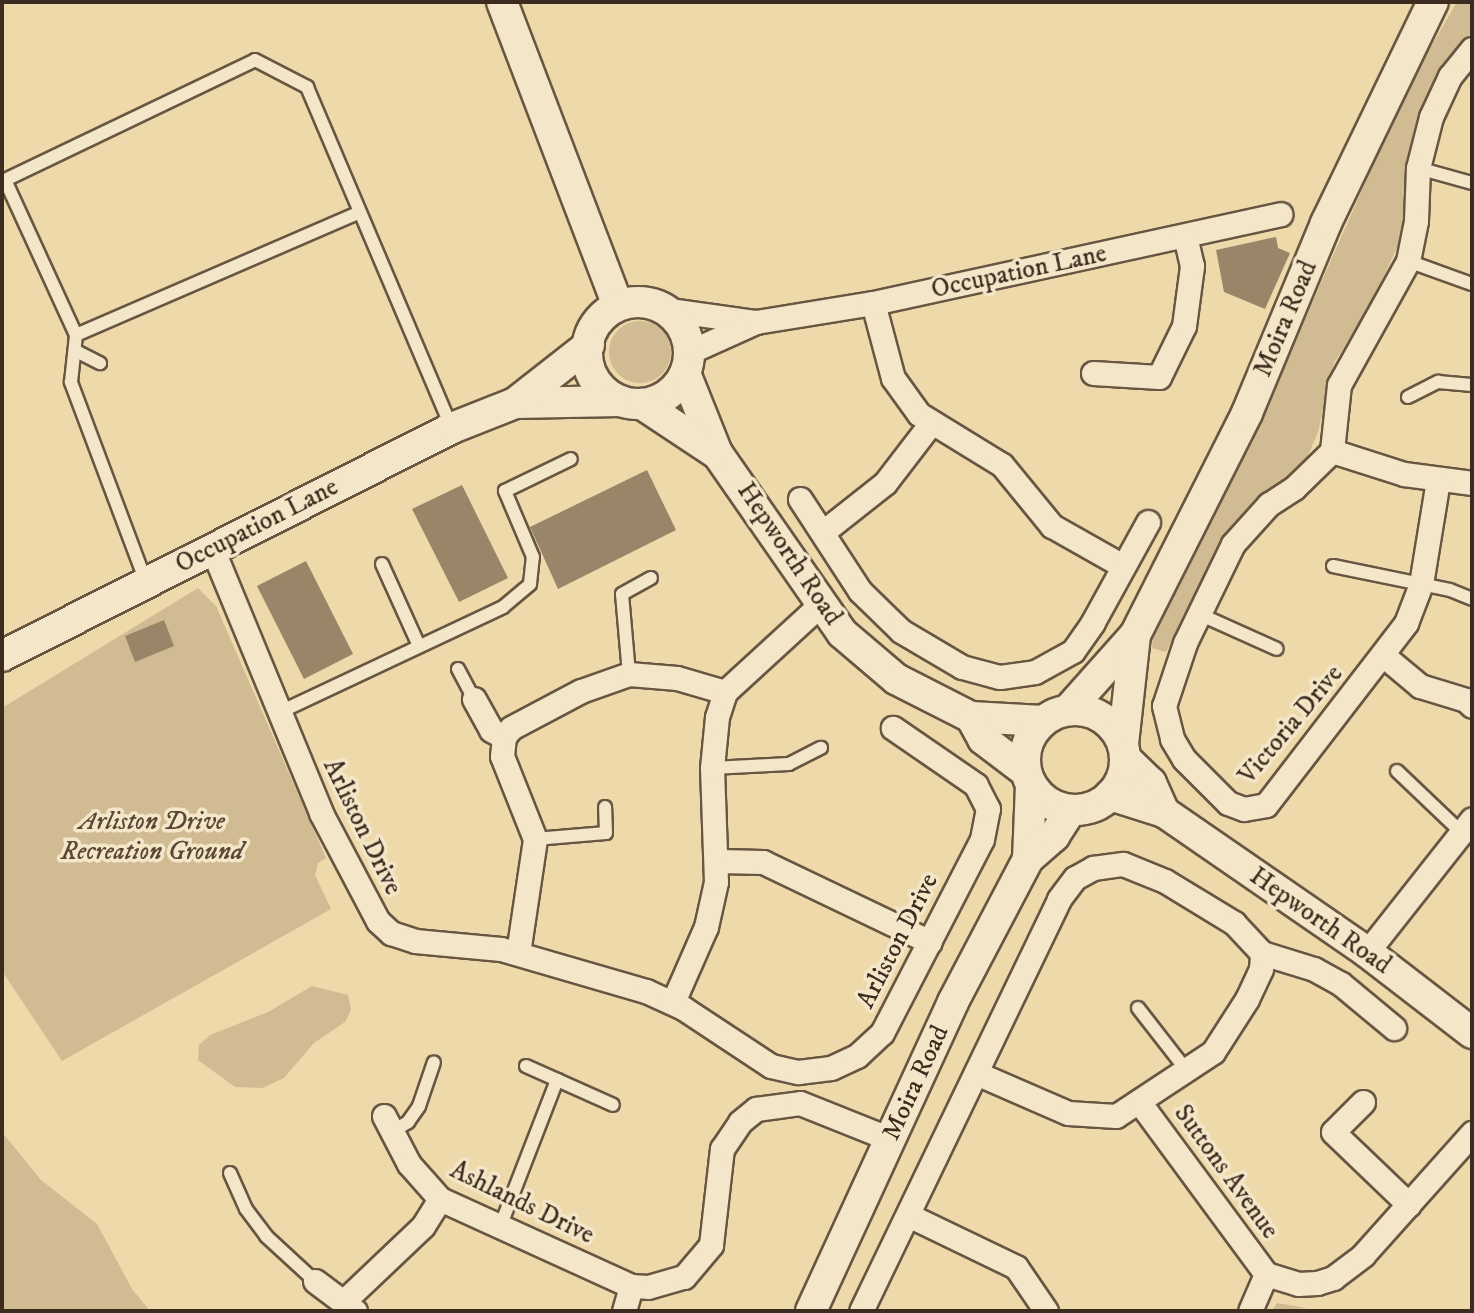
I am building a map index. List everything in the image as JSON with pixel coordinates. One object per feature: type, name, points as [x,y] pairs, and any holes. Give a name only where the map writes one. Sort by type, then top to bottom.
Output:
[{"type":"street","points":[[502,2],[618,305]]},
{"type":"street","name":"Moira Road","points":[[1056,715],[1135,635],[1247,413],[1326,223],[1433,2]]},
{"type":"street","points":[[1472,49],[1438,96],[1418,169],[1408,261],[1339,385],[1332,451],[1404,474],[1472,483]]},
{"type":"street","name":"Occupation Lane","points":[[756,322],[873,303],[1280,214]]},
{"type":"street","points":[[1093,373],[1158,377],[1184,326],[1192,266],[1185,236]]},
{"type":"street","points":[[646,302],[669,310],[756,322],[686,363],[665,397],[631,403],[600,388],[588,359],[592,331],[618,305],[646,302]]},
{"type":"street","points":[[873,303],[893,378],[931,423],[963,438],[1002,465],[1052,526],[1123,566]]},
{"type":"street","points":[[669,310],[680,321],[686,363]]},
{"type":"street","name":"Occupation Lane","points":[[2,656],[452,428],[515,403],[589,345]]},
{"type":"street","name":"Hepworth Road","points":[[686,363],[716,453],[820,605],[850,641],[896,679],[971,717],[1056,715]]},
{"type":"street","name":"Occupation Lane","points":[[515,403],[631,403]]},
{"type":"street","name":"Hepworth Road","points":[[631,403],[716,453]]},
{"type":"street","points":[[823,532],[885,484],[931,423]]},
{"type":"street","name":"Victoria Drive","points":[[1332,451],[1247,524],[1233,544],[1172,676],[1164,706],[1167,720],[1184,759],[1228,803],[1244,809],[1266,805],[1384,656],[1406,623],[1420,584],[1438,480]]},
{"type":"street","points":[[800,499],[860,591],[901,631],[962,667],[1000,677],[1035,672],[1073,651],[1148,522]]},
{"type":"street","name":"Arliston Drive","points":[[212,548],[326,825],[378,921],[391,933],[415,941],[518,953],[673,1002],[771,1066],[799,1072],[831,1068],[858,1056],[882,1033],[982,839],[988,809],[976,785],[893,728]]},
{"type":"street","points":[[673,1002],[706,927],[718,861],[712,768],[716,717],[725,692],[820,605]]},
{"type":"street","name":"Moira Road","points":[[1124,751],[1135,635]]},
{"type":"street","points":[[1384,656],[1420,686],[1470,698]]},
{"type":"street","points":[[518,953],[535,839],[502,756],[504,737],[531,716],[607,679],[629,674],[677,678],[725,692]]},
{"type":"street","points":[[474,699],[491,730],[504,737]]},
{"type":"street","points":[[1096,714],[1108,722],[1124,751],[1124,771],[1110,795],[1092,806],[1071,810],[1041,797],[1028,778],[1027,746],[1056,715],[1096,714]]},
{"type":"street","name":"Hepworth Road","points":[[971,717],[983,739],[1028,778]]},
{"type":"street","name":"Hepworth Road","points":[[1124,751],[1151,783],[1164,812]]},
{"type":"street","name":"Moira Road","points":[[1028,778],[1028,859]]},
{"type":"street","name":"Hepworth Road","points":[[1110,795],[1164,812],[1367,951],[1472,1033]]},
{"type":"street","name":"Moira Road","points":[[811,1311],[953,1002],[1028,859],[1054,836],[1071,810]]},
{"type":"street","points":[[1367,951],[1467,826]]},
{"type":"street","points":[[718,861],[763,862],[929,942]]},
{"type":"street","points":[[861,1311],[1059,899],[1075,878],[1093,868],[1138,867],[1234,923],[1262,953],[1314,969],[1341,984],[1394,1028]]},
{"type":"street","points":[[976,1073],[1082,1116],[1116,1116],[1140,1103],[1213,1052],[1227,1034],[1261,969],[1262,953]]},
{"type":"street","points":[[1363,1102],[1333,1132],[1409,1205]]},
{"type":"street","name":"Suttons Avenue","points":[[1140,1103],[1266,1274]]},
{"type":"street","name":"Ashlands Drive","points":[[388,1124],[409,1164],[440,1199],[632,1286],[666,1285],[684,1277],[701,1261],[711,1245],[722,1149],[740,1122],[756,1109],[800,1104],[890,1139]]},
{"type":"street","points":[[1250,1311],[1266,1274],[1298,1284],[1333,1278],[1363,1255],[1472,1133]]},
{"type":"street","points":[[316,1281],[349,1306],[423,1226],[440,1199]]},
{"type":"street","points":[[908,1215],[1016,1267],[1046,1311]]},
{"type":"street","points":[[624,1311],[632,1286]]},
{"type":"lane","points":[[146,582],[71,382],[76,335],[5,180],[255,60],[307,87],[452,428]]},
{"type":"lane","points":[[1418,169],[1472,183]]},
{"type":"lane","points":[[76,335],[360,212]]},
{"type":"lane","points":[[1408,261],[1472,284]]},
{"type":"lane","points":[[76,351],[100,363]]},
{"type":"lane","points":[[1408,397],[1438,382],[1472,385]]},
{"type":"lane","points":[[278,713],[503,607],[530,584],[533,557],[505,491],[571,459]]},
{"type":"lane","points":[[382,564],[419,646]]},
{"type":"lane","points":[[1333,566],[1420,584],[1472,599]]},
{"type":"lane","points":[[629,674],[622,594],[651,578]]},
{"type":"lane","points":[[1199,614],[1277,649]]},
{"type":"lane","points":[[458,669],[474,699]]},
{"type":"lane","points":[[712,768],[789,764],[821,748]]},
{"type":"lane","points":[[1397,771],[1467,826]]},
{"type":"lane","points":[[535,839],[606,833],[605,807]]},
{"type":"lane","points":[[1138,1008],[1187,1071]]},
{"type":"lane","points":[[388,1124],[408,1122],[419,1106],[434,1062]]},
{"type":"lane","points":[[526,1066],[613,1105]]},
{"type":"lane","points":[[500,1227],[557,1080]]},
{"type":"lane","points":[[230,1173],[246,1209],[266,1237],[316,1281]]},
{"type":"green space","points":[[1457,2],[1472,2],[1472,37],[1420,113],[1408,167],[1401,239],[1372,302],[1334,363],[1318,432],[1302,470],[1256,498],[1226,533],[1166,652],[1152,648],[1155,616],[1290,353],[1408,86]]},
{"type":"green space","points":[[640,321],[662,330],[671,352],[662,374],[640,383],[618,374],[609,352],[618,330]]},
{"type":"green space","name":"Arliston Drive Recreation Ground","points":[[198,588],[216,606],[326,858],[318,863],[315,875],[331,909],[62,1061],[2,971],[2,708]]},
{"type":"green space","points":[[312,986],[348,995],[351,1010],[345,1022],[314,1043],[284,1078],[262,1088],[235,1087],[198,1060],[199,1045],[210,1035],[268,1012]]},
{"type":"green space","points":[[2,1132],[41,1180],[97,1224],[132,1289],[150,1311],[2,1311]]},
{"type":"green space","points":[[1277,1303],[1307,1308],[1272,1311]]},
{"type":"building","points":[[1276,237],[1278,248],[1290,253],[1265,309],[1224,292],[1216,250]]},
{"type":"building","points":[[647,470],[676,530],[558,589],[530,527]]},
{"type":"building","points":[[462,485],[508,578],[459,602],[412,509]]},
{"type":"building","points":[[306,561],[353,654],[304,679],[257,586]]},
{"type":"building","points":[[164,620],[174,646],[135,662],[125,636]]}]
